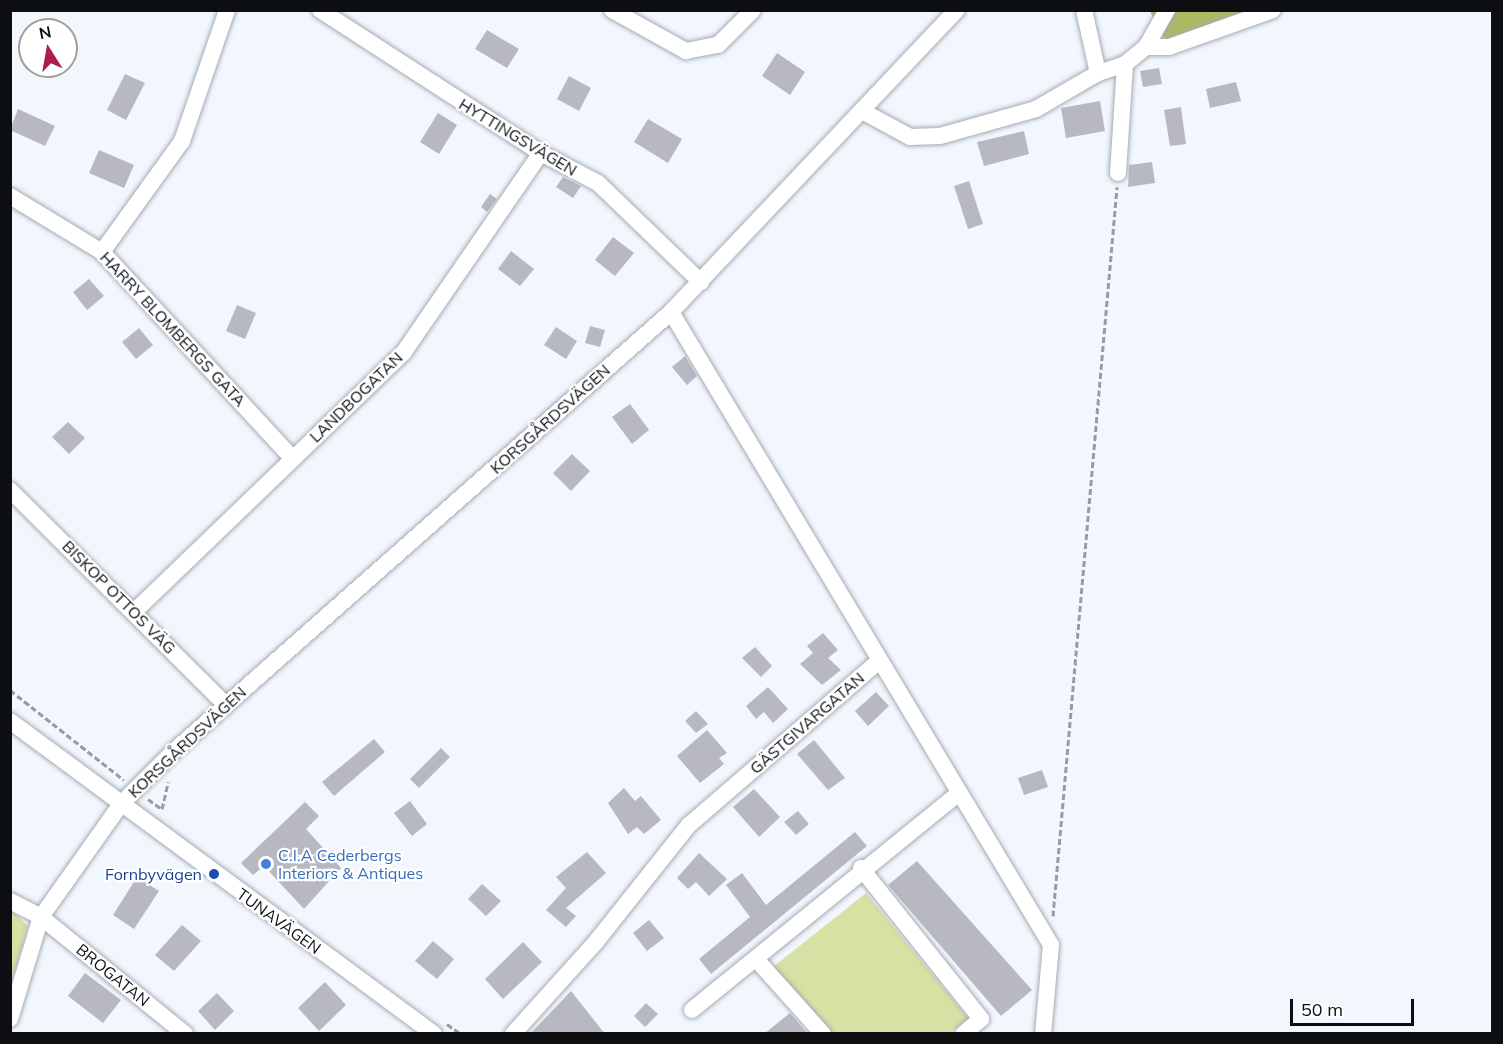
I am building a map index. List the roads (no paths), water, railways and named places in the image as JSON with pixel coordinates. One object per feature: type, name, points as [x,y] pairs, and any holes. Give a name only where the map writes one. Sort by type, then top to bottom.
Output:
[{"type":"street","points":[[102,252],[182,141],[227,10]]},
{"type":"street","points":[[612,10],[686,51],[718,45],[753,10]]},
{"type":"street","name":"KORSGÅRDSVÄGEN","points":[[121,804],[226,705],[671,312],[957,10]]},
{"type":"street","points":[[1084,10],[1098,73]]},
{"type":"street","points":[[862,111],[910,137],[940,136],[1036,109],[1098,73],[1125,64],[1146,47],[1167,10]]},
{"type":"street","points":[[1146,47],[1169,47],[1273,10]]},
{"type":"street","name":"HYTTINGSVÄGEN","points":[[330,13],[541,153],[598,183],[701,282]]},
{"type":"street","points":[[1118,173],[1125,64]]},
{"type":"street","name":"LANDBOGATAN","points":[[135,611],[404,352],[541,153]]},
{"type":"street","name":"HARRY BLOMBERGS GATA","points":[[10,195],[102,252],[292,458]]},
{"type":"street","name":"GÄSTGIVARGATAN","points":[[513,1034],[596,944],[689,825],[878,662],[671,312]]},
{"type":"street","name":"BISKOP OTTOS VÄG","points":[[10,490],[135,611],[226,705]]},
{"type":"street","points":[[878,662],[957,795],[1051,945],[1043,1034]]},
{"type":"street","name":"TUNAVÄGEN","points":[[10,721],[434,1034]]},
{"type":"street","points":[[692,1010],[756,959],[861,868],[957,795]]},
{"type":"street","points":[[10,1019],[41,917],[121,804]]},
{"type":"street","points":[[861,868],[981,1019],[963,1034]]},
{"type":"street","name":"BROGATAN","points":[[10,901],[41,917],[185,1034]]},
{"type":"street","points":[[756,959],[823,1034]]},
{"type":"place","name":"C.I.A Cederbergs Interiors & Antiques","points":[[266,864]]},
{"type":"place","name":"Fornbyvägen","points":[[214,874]]}]
